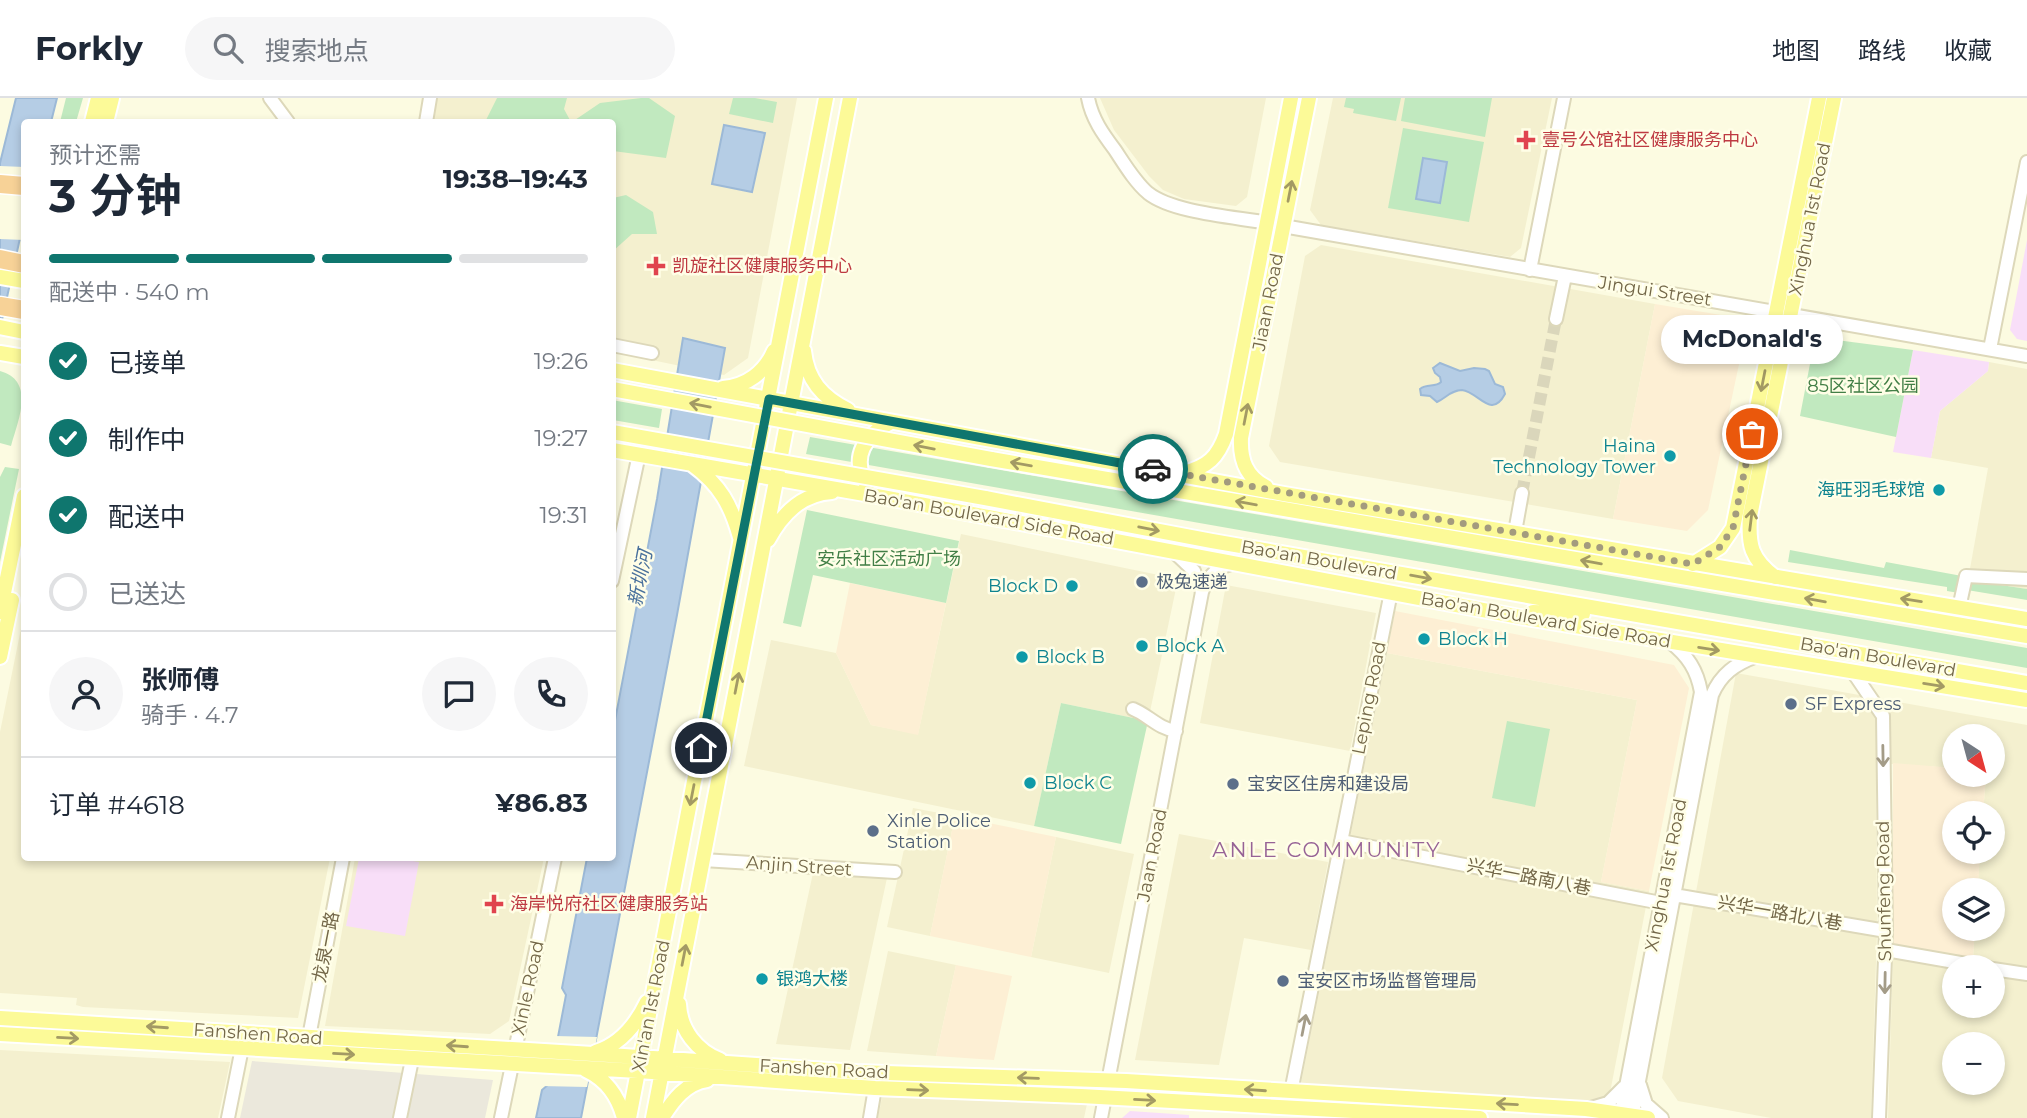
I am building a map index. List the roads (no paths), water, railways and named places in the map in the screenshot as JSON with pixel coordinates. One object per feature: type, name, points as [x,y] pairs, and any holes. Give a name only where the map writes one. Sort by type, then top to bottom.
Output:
[{"type":"highway","points":[[0,184],[21,187]]},
{"type":"highway","points":[[0,259],[21,263]]},
{"type":"highway","points":[[0,306],[21,310]]},
{"type":"main road","points":[[98,98],[99,119]]},
{"type":"main road","points":[[100,119],[112,98]]},
{"type":"main road","points":[[721,390],[738,385],[759,373],[771,359],[782,330],[826,98]]},
{"type":"main road","points":[[850,98],[804,331],[804,354],[808,372],[816,386],[828,398],[862,416]]},
{"type":"main road","name":"Jiaan Road","points":[[1178,474],[1198,470],[1208,464],[1216,457],[1227,434],[1291,98]]},
{"type":"main road","name":"Jiaan Road","points":[[1274,491],[1258,483],[1247,471],[1240,451],[1309,98]]},
{"type":"main road","name":"Xinghua 1st Road","points":[[1693,564],[1720,547],[1733,528],[1819,98]]},
{"type":"main road","name":"Xinghua 1st Road","points":[[1776,578],[1758,562],[1752,552],[1750,523],[1834,98]]},
{"type":"main road","points":[[0,194],[21,188]]},
{"type":"main road","points":[[0,277],[21,280]]},
{"type":"main road","points":[[1254,292],[1255,298],[1262,302],[1268,299],[1270,294]]},
{"type":"main road","points":[[0,327],[21,332]]},
{"type":"main road","name":"Xin'an 1st Road","points":[[629,1118],[782,330]]},
{"type":"main road","name":"Xin'an 1st Road","points":[[653,1118],[804,331]]},
{"type":"main road","points":[[0,353],[21,357]]},
{"type":"main road","points":[[616,371],[1600,549],[2027,619]]},
{"type":"main road","points":[[616,390],[991,459],[2027,636]]},
{"type":"main road","points":[[882,498],[865,483],[860,473],[860,456],[868,438],[891,422]]},
{"type":"main road","name":"Bao'an Boulevard","points":[[616,433],[1275,552],[2027,682]]},
{"type":"main road","points":[[616,451],[690,463],[711,473],[729,502],[741,541]]},
{"type":"main road","name":"Bao'an Boulevard Side Road","points":[[711,473],[754,475],[853,492],[1497,613],[2027,700]]},
{"type":"main road","points":[[762,551],[781,519],[799,503],[824,493],[853,492]]},
{"type":"main road","points":[[1283,509],[1417,516]]},
{"type":"main road","points":[[0,612],[21,510]]},
{"type":"main road","points":[[1600,549],[1693,579]]},
{"type":"main road","points":[[1275,552],[1386,583],[1425,599]]},
{"type":"main road","points":[[0,657],[21,556]]},
{"type":"main road","points":[[1497,613],[1556,612],[1672,622]]},
{"type":"main road","points":[[610,1050],[638,1020],[656,981]]},
{"type":"main road","points":[[678,986],[683,1026],[690,1037],[707,1055],[728,1063]]},
{"type":"main road","name":"Fanshen Road","points":[[0,1018],[309,1037],[413,1051]]},
{"type":"main road","name":"Fanshen Road","points":[[0,1034],[242,1048],[413,1051],[519,1057],[588,1054],[610,1050],[640,1064],[721,1077],[875,1088],[1105,1097],[1393,1116],[1480,1118]]},
{"type":"main road","name":"Fanshen Road","points":[[519,1057],[604,1074],[640,1064]]},
{"type":"main road","name":"Fanshen Road","points":[[663,1066],[728,1063],[856,1072],[1108,1081],[1574,1108],[1648,1118]]},
{"type":"main road","points":[[604,1074],[624,1118]]},
{"type":"main road","points":[[662,1118],[680,1094],[691,1085],[721,1077]]},
{"type":"street","points":[[260,98],[276,119]]},
{"type":"street","points":[[270,98],[286,119]]},
{"type":"street","points":[[426,119],[430,98]]},
{"type":"street","points":[[1088,98],[1101,131],[1137,181],[1153,196],[1180,207],[1268,223]]},
{"type":"street","points":[[1530,270],[1564,98]]},
{"type":"street","points":[[1990,349],[2027,162]]},
{"type":"street","name":"Jingui Street","points":[[1283,226],[2027,356]]},
{"type":"street","points":[[1556,320],[1564,276]]},
{"type":"street","points":[[616,346],[652,353]]},
{"type":"street","points":[[616,562],[639,454]]},
{"type":"street","points":[[1515,532],[1522,493]]},
{"type":"street","points":[[1173,551],[1194,570],[1202,592]]},
{"type":"street","points":[[1202,592],[1205,582],[1219,568],[1235,563]]},
{"type":"street","points":[[1959,608],[1966,576],[2027,579]]},
{"type":"street","name":"Jaan Road","points":[[1101,1118],[1202,592]]},
{"type":"street","name":"Leping Road","points":[[1291,1092],[1391,592]]},
{"type":"street","name":"Xinghua 1st Road","points":[[1635,1072],[1661,903],[1701,692],[1688,658],[1670,642]]},
{"type":"street","name":"Xinghua 1st Road","points":[[1626,1116],[1674,895],[1712,695],[1725,674],[1734,666],[1757,656]]},
{"type":"street","name":"Shunfeng Road","points":[[1853,672],[1883,716],[1886,931],[1879,1118]]},
{"type":"street","points":[[1133,709],[1146,714],[1165,730],[1176,732]]},
{"type":"street","name":"兴华一路南八巷","points":[[1341,841],[1661,903]]},
{"type":"street","name":"Anjin Street","points":[[702,860],[895,873]]},
{"type":"street","name":"龙泉一路","points":[[309,1037],[342,861]]},
{"type":"street","name":"Xinle Road","points":[[501,1118],[519,1057],[554,861]]},
{"type":"street","points":[[1661,903],[1674,895]]},
{"type":"street","name":"兴华一路北八巷","points":[[1674,895],[1886,931]]},
{"type":"street","points":[[1885,950],[1942,960]]},
{"type":"street","points":[[2005,970],[2027,974]]},
{"type":"street","points":[[228,1118],[242,1048]]},
{"type":"street","points":[[400,1118],[413,1051]]},
{"type":"street","points":[[1574,1108],[1593,1108],[1608,1103],[1635,1072]]},
{"type":"street","points":[[1635,1072],[1643,1097],[1651,1110],[1662,1118]]},
{"type":"street","points":[[870,1118],[875,1088]]},
{"type":"water","points":[[16,98],[57,98],[52,119],[21,119],[21,234],[0,329],[0,163]]},
{"type":"water","points":[[724,125],[765,133],[752,192],[712,184]]},
{"type":"water","points":[[1423,158],[1447,162],[1440,203],[1416,199]]},
{"type":"water","points":[[683,338],[725,348],[581,1118],[536,1118],[542,1090],[549,1084],[566,995],[562,988],[586,861],[616,861],[616,715],[657,499]]},
{"type":"water","points":[[1440,363],[1460,371],[1485,369],[1489,371],[1495,384],[1503,387],[1505,394],[1495,405],[1462,390],[1437,402],[1430,396],[1421,395],[1420,389],[1423,387],[1441,382],[1433,368]]},
{"type":"tunnel","points":[[1522,493],[1556,319]]},
{"type":"place","name":"壹号公馆社区健康服务中心","points":[[1526,140]]},
{"type":"place","name":"凯旋社区健康服务中心","points":[[656,266]]},
{"type":"place","name":"McDonald's","points":[[1752,434]]},
{"type":"place","name":"Haina Technology Tower","points":[[1670,456]]},
{"type":"place","name":"海旺羽毛球馆","points":[[1939,490]]},
{"type":"place","name":"极兔速递","points":[[1142,582]]},
{"type":"place","name":"Block D","points":[[1072,586]]},
{"type":"place","name":"Block H","points":[[1424,639]]},
{"type":"place","name":"Block A","points":[[1142,646]]},
{"type":"place","name":"Block B","points":[[1022,657]]},
{"type":"place","name":"SF Express","points":[[1791,704]]},
{"type":"place","name":"Block C","points":[[1030,783]]},
{"type":"place","name":"宝安区住房和建设局","points":[[1233,784]]},
{"type":"place","name":"Xinle Police Station","points":[[873,831]]},
{"type":"place","name":"海岸悦府社区健康服务站","points":[[494,904]]},
{"type":"place","name":"银鸿大楼","points":[[762,979]]},
{"type":"place","name":"宝安区市场监督管理局","points":[[1283,981]]},
{"type":"district","name":"ANLE COMMUNITY","points":[[1327,849]]},
{"type":"park label","name":"85区社区公园","points":[[1863,386]]},
{"type":"park label","name":"安乐社区活动广场","points":[[889,559]]},
{"type":"water label","name":"新圳河","points":[[640,578]]}]
